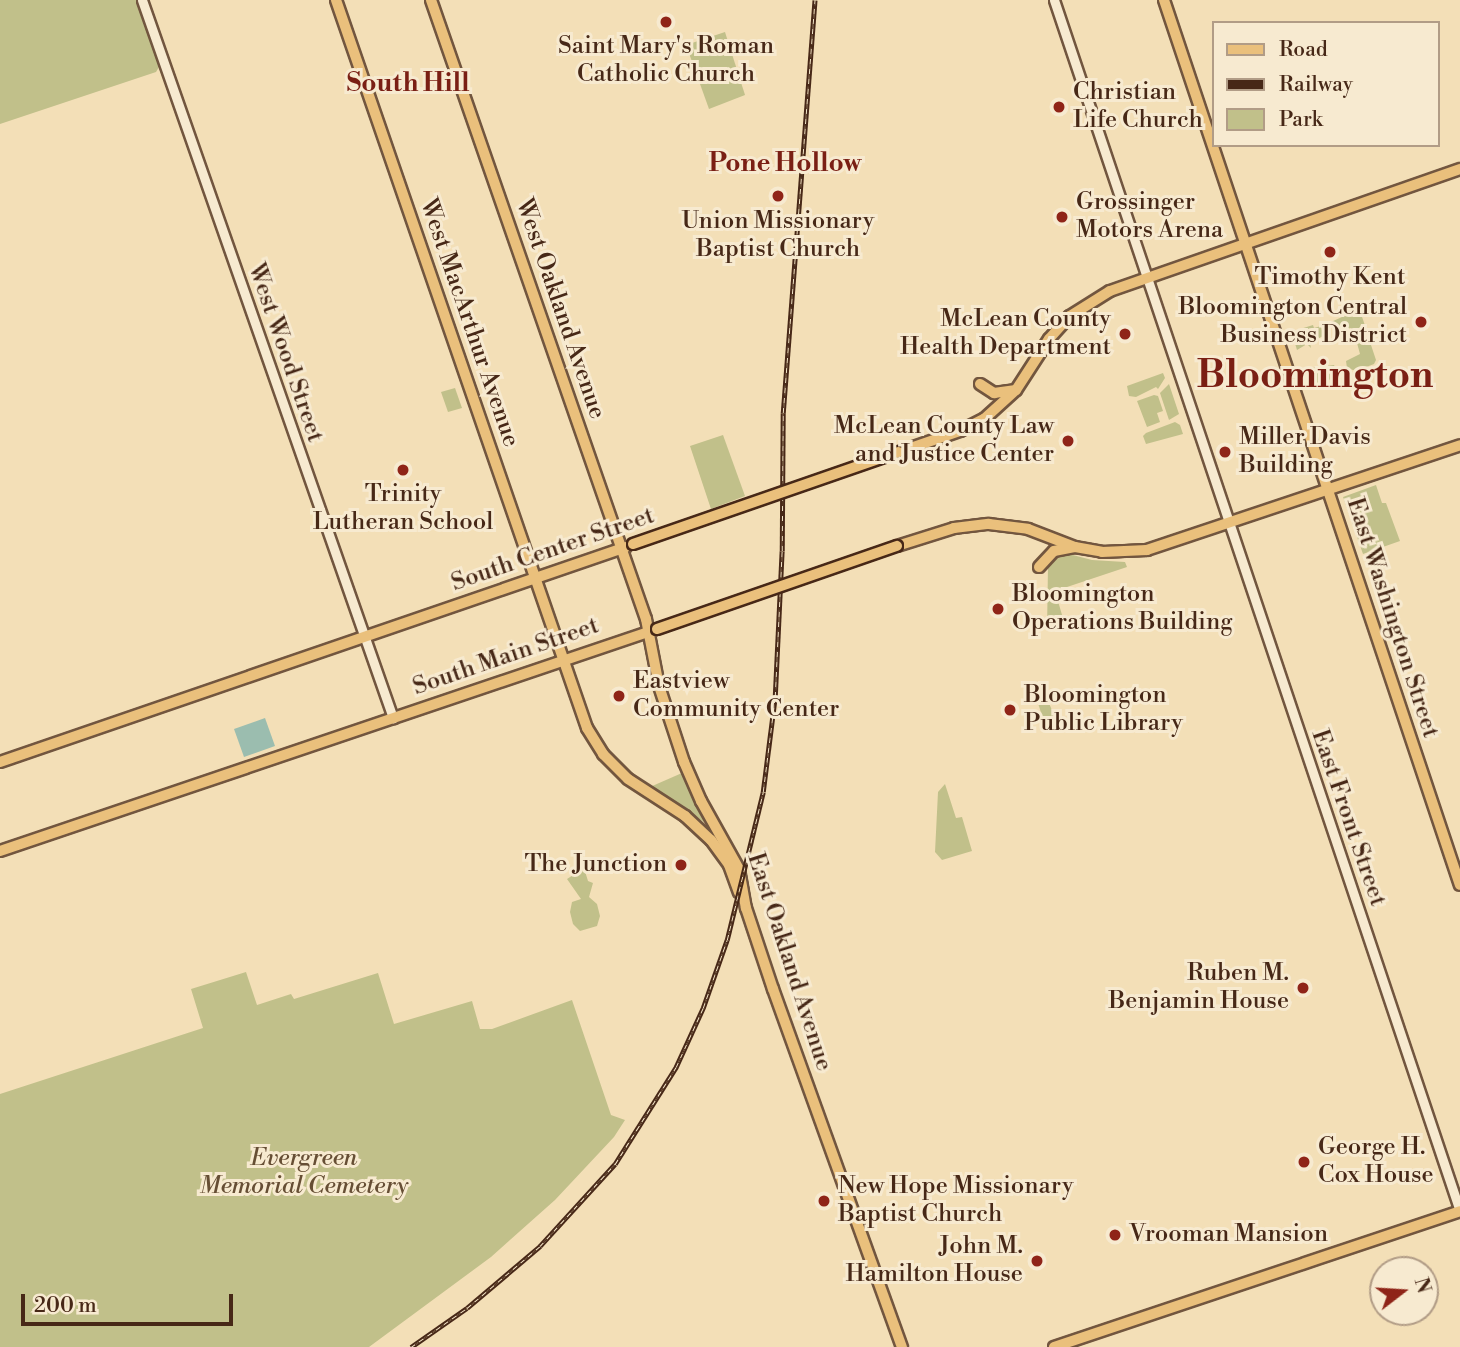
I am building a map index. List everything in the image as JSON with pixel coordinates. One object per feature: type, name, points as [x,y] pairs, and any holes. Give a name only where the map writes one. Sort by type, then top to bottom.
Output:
[{"type":"main road","name":"West MacArthur Avenue","points":[[336,0],[582,715],[597,746],[628,779],[685,816],[711,840],[729,865],[746,908]]},
{"type":"main road","name":"West Oakland Avenue","points":[[431,0],[621,548],[653,630]]},
{"type":"main road","name":"East Washington Street","points":[[1164,0],[1212,146]]},
{"type":"main road","name":"East Washington Street","points":[[1212,147],[1460,885]]},
{"type":"main road","name":"South Center Street","points":[[0,762],[536,579],[978,423],[1016,390],[1049,339],[1075,312],[1110,290],[1460,169]]},
{"type":"main road","points":[[980,384],[994,393],[1016,390]]},
{"type":"main road","name":"South Main Street","points":[[0,851],[897,546],[970,525],[997,524],[1028,529],[1075,547],[1102,552],[1147,550],[1460,445]]},
{"type":"main road","points":[[1039,567],[1054,551],[1075,547]]},
{"type":"main road","name":"East Oakland Avenue","points":[[653,630],[659,685],[684,762],[705,809],[734,856],[743,883],[746,908],[902,1347]]},
{"type":"main road","points":[[1054,1347],[1460,1211]]},
{"type":"street","name":"West Wood Street","points":[[142,0],[393,718]]},
{"type":"street","name":"East Front Street","points":[[1055,0],[1460,1211]]},
{"type":"green space","points":[[0,0],[136,0],[159,67],[156,72],[0,124]]},
{"type":"green space","points":[[725,32],[745,95],[709,109],[686,45]]},
{"type":"green space","points":[[1355,311],[1361,314],[1368,334],[1355,338],[1351,328],[1334,330],[1331,322]]},
{"type":"green space","points":[[1313,325],[1314,328],[1321,326],[1323,336],[1310,343],[1311,348],[1307,344],[1297,350],[1293,337],[1297,330]]},
{"type":"green space","points":[[1369,339],[1376,360],[1374,364],[1356,371],[1347,368],[1346,361],[1360,354],[1357,343]]},
{"type":"green space","points":[[1334,365],[1337,372],[1331,379],[1313,386],[1308,383],[1303,369]]},
{"type":"green space","points":[[1163,373],[1165,378],[1158,389],[1156,387],[1136,397],[1129,396],[1127,386]]},
{"type":"green space","points":[[1169,384],[1179,414],[1169,420],[1160,393]]},
{"type":"green space","points":[[455,388],[462,408],[448,412],[441,392]]},
{"type":"green space","points":[[1158,396],[1163,411],[1157,413],[1160,422],[1147,427],[1137,401]]},
{"type":"green space","points":[[1175,422],[1180,425],[1183,434],[1146,444],[1143,436],[1146,433]]},
{"type":"green space","points":[[723,435],[745,496],[711,509],[690,446]]},
{"type":"green space","points":[[1376,485],[1382,503],[1386,503],[1400,541],[1363,554],[1343,497]]},
{"type":"green space","points":[[1065,553],[1092,560],[1125,562],[1127,567],[1055,591],[1065,625],[1047,631],[1048,566],[1054,557]]},
{"type":"green space","points":[[1045,693],[1057,723],[1046,728],[1036,697]]},
{"type":"green space","points":[[682,773],[704,820],[704,822],[650,787]]},
{"type":"green space","points":[[945,784],[956,818],[962,817],[972,851],[942,860],[935,852],[938,792]]},
{"type":"green space","points":[[584,868],[588,881],[593,883],[589,897],[597,904],[600,916],[597,926],[580,931],[573,924],[570,912],[572,902],[581,899],[567,879]]},
{"type":"green space","name":"Evergreen Memorial Cemetery","points":[[246,972],[257,1005],[291,994],[294,999],[378,973],[394,1024],[472,1001],[480,1029],[492,1029],[572,1000],[611,1115],[625,1120],[614,1137],[555,1200],[491,1257],[369,1347],[0,1347],[0,1094],[203,1028],[191,989]]},
{"type":"shaded area","points":[[265,718],[275,746],[244,757],[234,729]]},
{"type":"railway","points":[[411,1347],[467,1308],[540,1246],[615,1164],[676,1067],[703,1008],[727,940],[763,792],[775,697],[782,551],[783,413],[815,0]]},
{"type":"place","name":"Saint Mary's Roman Catholic Church","points":[[666,22]]},
{"type":"place","name":"Christian Life Church","points":[[1059,107]]},
{"type":"place","name":"Union Missionary Baptist Church","points":[[778,196]]},
{"type":"place","name":"Grossinger Motors Arena","points":[[1062,217]]},
{"type":"place","name":"Timothy Kent","points":[[1330,252]]},
{"type":"place","name":"Bloomington Central Business District","points":[[1421,322]]},
{"type":"place","name":"McLean County Health Department","points":[[1125,334]]},
{"type":"place","name":"McLean County Law and Justice Center","points":[[1068,441]]},
{"type":"place","name":"Miller Davis Building","points":[[1225,452]]},
{"type":"place","name":"Trinity Lutheran School","points":[[403,470]]},
{"type":"place","name":"Bloomington Operations Building","points":[[998,609]]},
{"type":"place","name":"Eastview Community Center","points":[[619,696]]},
{"type":"place","name":"Bloomington Public Library","points":[[1010,710]]},
{"type":"place","name":"The Junction","points":[[681,865]]},
{"type":"place","name":"Ruben M. Benjamin House","points":[[1303,988]]},
{"type":"place","name":"George H. Cox House","points":[[1304,1162]]},
{"type":"place","name":"New Hope Missionary Baptist Church","points":[[824,1201]]},
{"type":"place","name":"Vrooman Mansion","points":[[1115,1235]]},
{"type":"place","name":"John M. Hamilton House","points":[[1037,1261]]},
{"type":"district","name":"South Hill","points":[[408,84]]},
{"type":"district","name":"Pone Hollow","points":[[785,164]]},
{"type":"district","name":"Bloomington","points":[[1315,376]]}]
